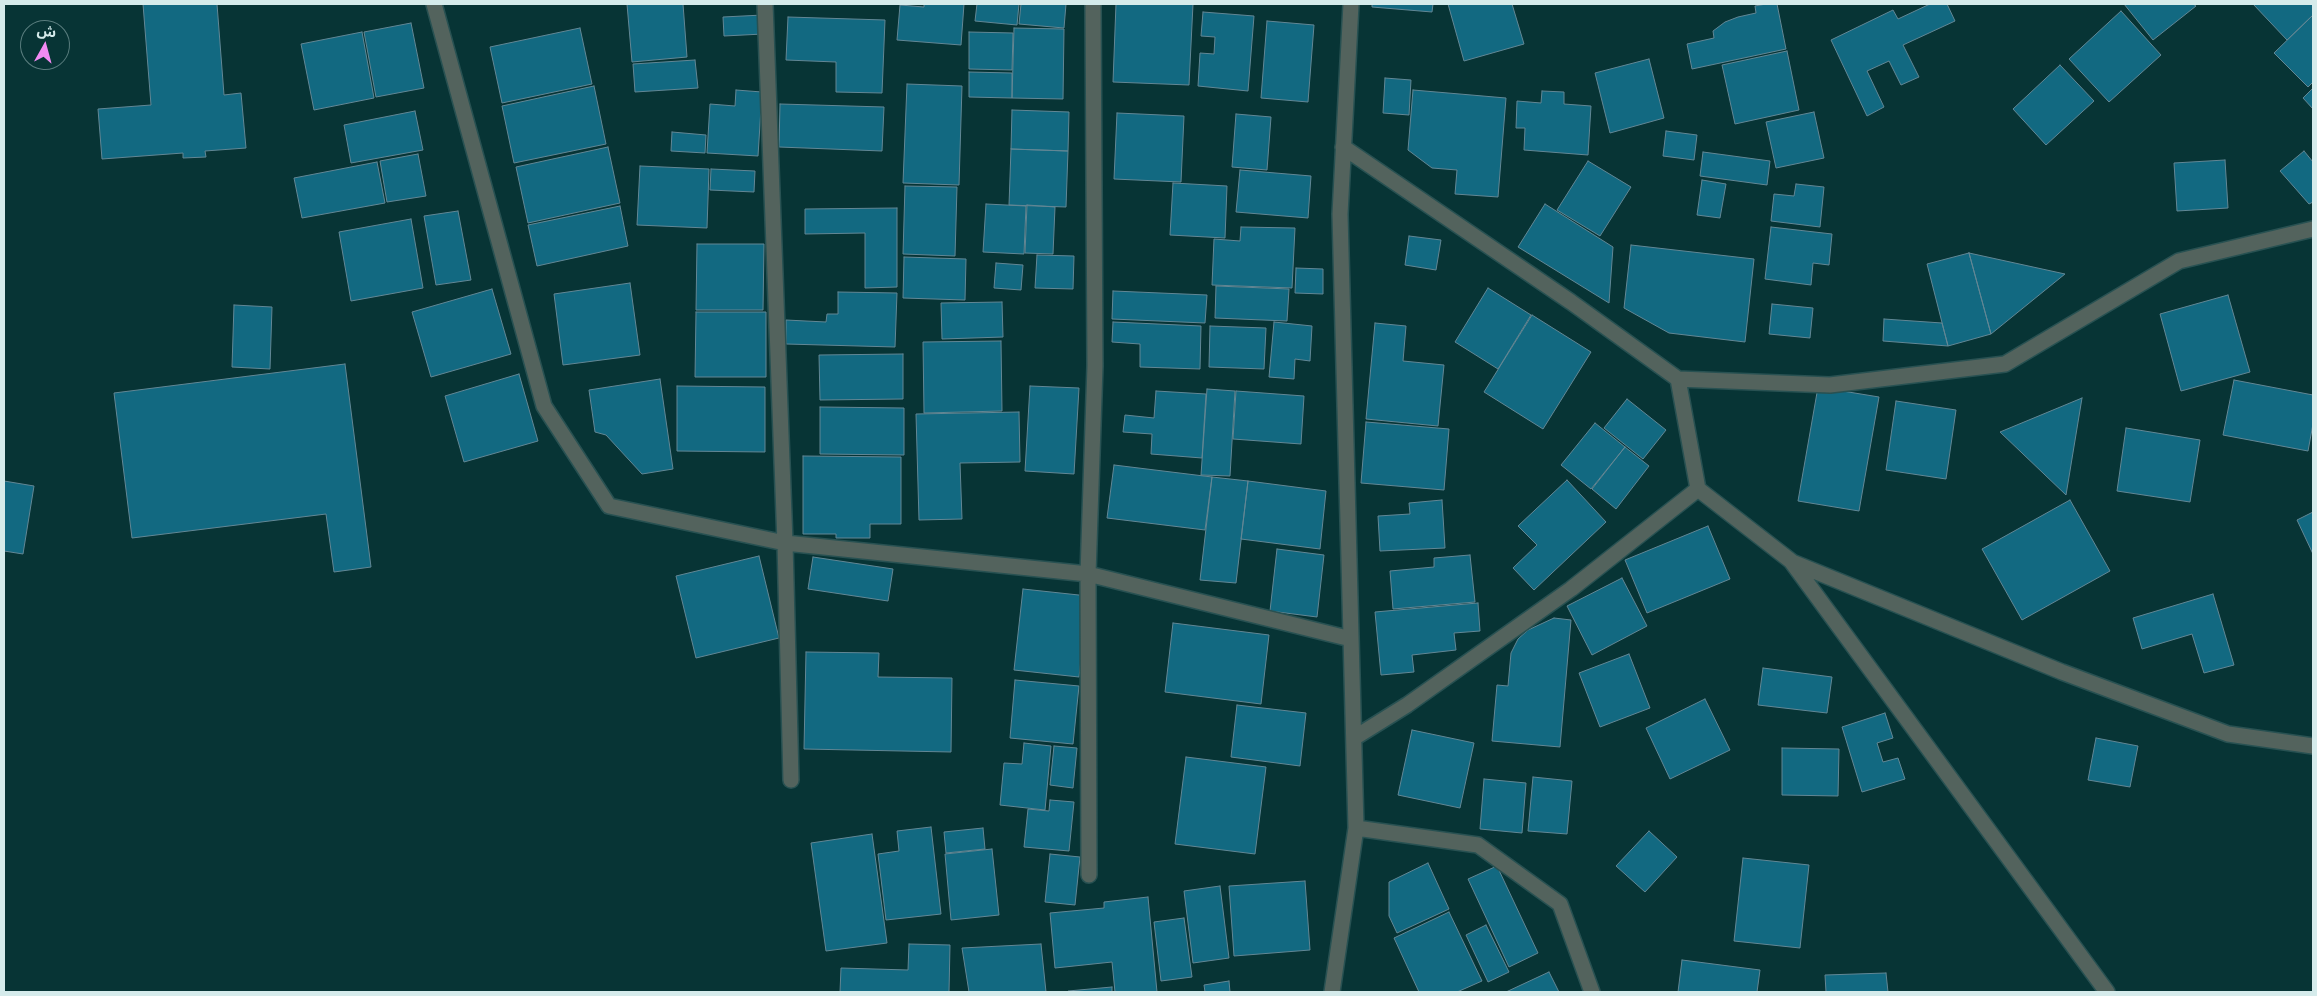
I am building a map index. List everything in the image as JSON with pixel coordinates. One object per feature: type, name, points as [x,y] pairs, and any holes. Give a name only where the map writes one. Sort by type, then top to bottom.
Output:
[{"type":"street","points":[[434,4],[544,406],[610,506],[785,543],[1088,574],[1351,639]]},
{"type":"street","points":[[765,4],[785,543],[791,780]]},
{"type":"street","points":[[1089,875],[1088,574],[1096,366],[1093,4]]},
{"type":"street","points":[[1332,992],[1356,828],[1340,214],[1351,4]]},
{"type":"street","points":[[1343,147],[1571,302],[1678,379],[1830,385],[2006,364],[2179,261],[2313,229]]},
{"type":"street","points":[[1678,379],[1698,489],[1791,561],[2062,672],[2228,734],[2313,746]]},
{"type":"street","points":[[1354,738],[1571,589],[1698,489]]},
{"type":"street","points":[[1791,561],[2107,992]]},
{"type":"street","points":[[1356,828],[1478,846],[1560,904],[1592,992]]},
{"type":"building","points":[[143,4],[217,4],[224,95],[241,93],[246,148],[205,151],[206,157],[183,158],[183,153],[102,159],[98,109],[151,105]]},
{"type":"building","points":[[627,4],[683,4],[687,57],[632,62]]},
{"type":"building","points":[[924,4],[964,4],[961,45],[897,40],[900,5],[924,7]]},
{"type":"building","points":[[977,4],[1019,4],[1017,25],[975,21]]},
{"type":"building","points":[[1021,4],[1066,4],[1064,28],[1019,24]]},
{"type":"building","points":[[1116,4],[1193,4],[1189,85],[1113,82]]},
{"type":"building","points":[[1372,4],[1433,4],[1432,12],[1372,7]]},
{"type":"building","points":[[1448,4],[1512,4],[1524,44],[1464,61]]},
{"type":"building","points":[[1777,4],[1786,49],[1692,69],[1687,44],[1714,38],[1713,31],[1725,22],[1756,13],[1755,6]]},
{"type":"building","points":[[1930,4],[1947,4],[1955,21],[1903,45],[1919,77],[1901,85],[1889,61],[1867,71],[1884,107],[1867,116],[1831,40],[1893,10],[1898,19]]},
{"type":"building","points":[[2124,4],[2193,4],[2196,6],[2153,40]]},
{"type":"building","points":[[2253,4],[2313,4],[2313,15],[2287,40]]},
{"type":"building","points":[[2121,11],[2161,55],[2109,102],[2069,59]]},
{"type":"building","points":[[1203,12],[1254,16],[1248,91],[1198,86],[1200,53],[1214,54],[1215,37],[1201,36]]},
{"type":"building","points":[[763,15],[763,34],[724,36],[723,17]]},
{"type":"building","points":[[2313,15],[2313,82],[2308,87],[2274,53]]},
{"type":"building","points":[[788,17],[885,20],[882,93],[836,92],[836,62],[786,60]]},
{"type":"building","points":[[1267,21],[1314,25],[1308,102],[1261,98]]},
{"type":"building","points":[[411,23],[424,88],[376,97],[364,32]]},
{"type":"building","points":[[580,28],[592,84],[502,103],[490,47]]},
{"type":"building","points":[[1014,28],[1064,29],[1063,99],[1012,98]]},
{"type":"building","points":[[362,32],[374,98],[314,110],[301,44]]},
{"type":"building","points":[[969,32],[1013,33],[1012,70],[969,69]]},
{"type":"building","points":[[1787,51],[1799,110],[1735,124],[1722,65]]},
{"type":"building","points":[[1649,59],[1664,118],[1610,133],[1595,73]]},
{"type":"building","points":[[695,60],[698,88],[635,92],[633,64]]},
{"type":"building","points":[[2060,65],[2094,101],[2046,145],[2013,109]]},
{"type":"building","points":[[969,72],[1012,73],[1012,98],[969,97]]},
{"type":"building","points":[[1385,78],[1411,80],[1409,115],[1383,113]]},
{"type":"building","points":[[907,84],[962,86],[959,185],[903,183]]},
{"type":"building","points":[[594,86],[606,144],[514,163],[502,106]]},
{"type":"building","points":[[2313,88],[2313,109],[2303,98]]},
{"type":"building","points":[[736,90],[762,92],[758,156],[707,153],[710,104],[735,106]]},
{"type":"building","points":[[1413,90],[1506,98],[1498,197],[1455,194],[1457,170],[1432,168],[1408,150]]},
{"type":"building","points":[[1542,91],[1564,92],[1564,104],[1591,106],[1588,155],[1524,150],[1525,128],[1516,128],[1517,101],[1541,103]]},
{"type":"building","points":[[780,104],[884,107],[882,151],[779,147]]},
{"type":"building","points":[[1012,110],[1069,112],[1068,151],[1011,149]]},
{"type":"building","points":[[415,111],[423,150],[351,163],[344,125]]},
{"type":"building","points":[[1814,112],[1824,158],[1776,168],[1766,122]]},
{"type":"building","points":[[1117,113],[1184,116],[1181,182],[1114,179]]},
{"type":"building","points":[[1236,114],[1271,117],[1267,170],[1232,167]]},
{"type":"building","points":[[1666,131],[1697,135],[1694,160],[1663,156]]},
{"type":"building","points":[[672,132],[706,135],[705,153],[671,151]]},
{"type":"building","points":[[608,147],[620,203],[528,223],[516,167]]},
{"type":"building","points":[[1011,149],[1068,151],[1066,207],[1009,205]]},
{"type":"building","points":[[2304,151],[2313,162],[2313,202],[2309,204],[2280,171]]},
{"type":"building","points":[[1703,152],[1770,161],[1767,185],[1700,176]]},
{"type":"building","points":[[418,154],[426,196],[387,202],[380,161]]},
{"type":"building","points":[[2225,160],[2228,208],[2177,211],[2174,163]]},
{"type":"building","points":[[1588,161],[1631,187],[1600,236],[1557,210]]},
{"type":"building","points":[[377,162],[385,203],[302,218],[294,178]]},
{"type":"building","points":[[640,166],[709,169],[707,228],[637,225]]},
{"type":"building","points":[[711,169],[755,171],[754,192],[710,190]]},
{"type":"building","points":[[1240,170],[1311,176],[1308,218],[1236,212]]},
{"type":"building","points":[[1702,180],[1726,184],[1720,218],[1697,215]]},
{"type":"building","points":[[1173,183],[1227,186],[1225,238],[1170,235]]},
{"type":"building","points":[[1796,184],[1824,187],[1820,227],[1771,221],[1774,194],[1794,196]]},
{"type":"building","points":[[905,186],[957,187],[955,256],[903,254]]},
{"type":"building","points":[[986,204],[1026,206],[1024,254],[983,252]]},
{"type":"building","points":[[1545,204],[1613,247],[1609,303],[1518,247]]},
{"type":"building","points":[[1027,205],[1055,207],[1053,254],[1025,253]]},
{"type":"building","points":[[620,206],[628,246],[537,266],[528,225]]},
{"type":"building","points":[[897,208],[897,287],[865,288],[865,233],[805,234],[805,209]]},
{"type":"building","points":[[458,211],[471,280],[436,285],[424,216]]},
{"type":"building","points":[[411,219],[423,288],[351,301],[339,232]]},
{"type":"building","points":[[1241,227],[1295,228],[1292,288],[1212,285],[1214,239],[1240,241]]},
{"type":"building","points":[[1771,227],[1832,234],[1829,265],[1813,263],[1811,285],[1765,279]]},
{"type":"building","points":[[1409,236],[1441,240],[1436,270],[1405,265]]},
{"type":"building","points":[[697,244],[764,244],[763,310],[696,310]]},
{"type":"building","points":[[1631,245],[1754,259],[1745,342],[1669,333],[1624,308]]},
{"type":"building","points":[[1969,253],[2065,274],[1991,334]]},
{"type":"building","points":[[1969,253],[1991,334],[1948,346],[1927,264]]},
{"type":"building","points":[[1037,255],[1074,256],[1073,289],[1035,288]]},
{"type":"building","points":[[904,257],[966,259],[965,300],[903,298]]},
{"type":"building","points":[[996,263],[1023,265],[1021,290],[994,288]]},
{"type":"building","points":[[1296,268],[1323,269],[1323,294],[1295,293]]},
{"type":"building","points":[[630,283],[640,355],[563,365],[554,294]]},
{"type":"building","points":[[1216,286],[1289,289],[1287,321],[1215,318]]},
{"type":"building","points":[[1488,288],[1531,315],[1498,369],[1455,342]]},
{"type":"building","points":[[492,289],[511,354],[431,377],[412,312]]},
{"type":"building","points":[[1113,291],[1207,295],[1205,323],[1112,319]]},
{"type":"building","points":[[838,292],[897,293],[895,347],[786,344],[786,320],[826,322],[827,314],[838,314]]},
{"type":"building","points":[[2228,295],[2250,372],[2181,391],[2160,314]]},
{"type":"building","points":[[1002,302],[1003,337],[942,339],[941,303]]},
{"type":"building","points":[[1772,304],[1813,308],[1810,338],[1769,334]]},
{"type":"building","points":[[234,305],[272,307],[270,369],[232,367]]},
{"type":"building","points":[[696,312],[766,312],[766,377],[695,377]]},
{"type":"building","points":[[1532,315],[1591,352],[1543,429],[1484,392]]},
{"type":"building","points":[[1884,319],[1942,323],[1948,346],[1883,341]]},
{"type":"building","points":[[1113,322],[1201,326],[1200,369],[1140,367],[1140,344],[1112,342]]},
{"type":"building","points":[[1274,322],[1312,326],[1310,361],[1295,359],[1294,379],[1269,377]]},
{"type":"building","points":[[1375,323],[1406,326],[1403,361],[1444,365],[1438,426],[1366,419]]},
{"type":"building","points":[[1210,326],[1266,328],[1264,369],[1209,367]]},
{"type":"building","points":[[1001,341],[1002,411],[924,413],[923,342]]},
{"type":"building","points":[[903,354],[903,399],[820,400],[819,355]]},
{"type":"building","points":[[345,364],[371,567],[334,572],[326,514],[132,538],[114,393]]},
{"type":"building","points":[[519,374],[538,441],[464,462],[445,396]]},
{"type":"building","points":[[660,379],[673,469],[642,474],[606,435],[595,432],[589,390]]},
{"type":"building","points":[[2234,380],[2313,395],[2313,424],[2308,451],[2223,435]]},
{"type":"building","points":[[677,386],[765,387],[765,452],[677,451]]},
{"type":"building","points":[[1030,386],[1079,388],[1074,474],[1025,471]]},
{"type":"building","points":[[1818,387],[1879,397],[1859,511],[1798,501]]},
{"type":"building","points":[[1207,389],[1235,391],[1230,476],[1201,475]]},
{"type":"building","points":[[1156,391],[1206,394],[1202,458],[1151,454],[1152,434],[1123,432],[1125,415],[1154,418]]},
{"type":"building","points":[[1236,391],[1304,396],[1301,444],[1233,439]]},
{"type":"building","points":[[2082,398],[2066,495],[2000,432]]},
{"type":"building","points":[[1627,399],[1666,430],[1643,459],[1604,428]]},
{"type":"building","points":[[1896,401],[1956,410],[1946,479],[1886,470]]},
{"type":"building","points":[[820,407],[904,408],[904,455],[820,454]]},
{"type":"building","points":[[1019,412],[1020,462],[960,463],[962,519],[919,520],[916,414]]},
{"type":"building","points":[[1366,422],[1449,429],[1444,490],[1361,483]]},
{"type":"building","points":[[1595,423],[1625,447],[1591,489],[1561,465]]},
{"type":"building","points":[[2126,428],[2200,440],[2190,502],[2117,491]]},
{"type":"building","points":[[1625,447],[1649,466],[1616,509],[1592,489]]},
{"type":"building","points":[[803,456],[901,457],[901,524],[870,524],[870,538],[836,538],[836,534],[803,534]]},
{"type":"building","points":[[1114,465],[1212,477],[1205,530],[1107,518]]},
{"type":"building","points":[[1212,477],[1248,481],[1236,583],[1200,580]]},
{"type":"building","points":[[1567,480],[1606,522],[1534,590],[1513,568],[1537,545],[1518,526]]},
{"type":"building","points":[[4,481],[34,486],[23,554],[4,551]]},
{"type":"building","points":[[1248,481],[1326,491],[1320,549],[1241,539]]},
{"type":"building","points":[[1442,500],[1445,548],[1380,551],[1378,516],[1410,514],[1409,503]]},
{"type":"building","points":[[2070,500],[2110,571],[2022,620],[1982,549]]},
{"type":"building","points":[[2313,512],[2313,554],[2297,520]]},
{"type":"building","points":[[1708,526],[1730,579],[1647,613],[1625,560]]},
{"type":"building","points":[[1277,549],[1324,555],[1317,617],[1270,611]]},
{"type":"building","points":[[1470,555],[1475,602],[1393,609],[1390,571],[1434,567],[1434,558]]},
{"type":"building","points":[[759,556],[779,638],[696,658],[676,576]]},
{"type":"building","points":[[813,557],[893,569],[888,601],[808,589]]},
{"type":"building","points":[[1622,578],[1647,626],[1592,655],[1567,606]]},
{"type":"building","points":[[1023,589],[1088,596],[1079,677],[1014,670]]},
{"type":"building","points":[[2213,594],[2234,665],[2204,673],[2192,634],[2142,649],[2133,618]]},
{"type":"building","points":[[1478,603],[1480,631],[1454,633],[1456,650],[1412,655],[1414,672],[1381,675],[1375,612]]},
{"type":"building","points":[[1554,618],[1571,620],[1560,747],[1492,741],[1497,685],[1508,686],[1511,653],[1518,639],[1528,630]]},
{"type":"building","points":[[1173,623],[1269,635],[1261,704],[1165,692]]},
{"type":"building","points":[[806,652],[879,653],[878,677],[952,678],[951,752],[804,749]]},
{"type":"building","points":[[1629,654],[1650,708],[1600,727],[1579,673]]},
{"type":"building","points":[[1763,668],[1832,677],[1827,713],[1758,705]]},
{"type":"building","points":[[1015,680],[1079,686],[1073,744],[1010,738]]},
{"type":"building","points":[[1705,699],[1730,750],[1670,779],[1646,728]]},
{"type":"building","points":[[1237,705],[1306,713],[1300,766],[1231,757]]},
{"type":"building","points":[[1885,713],[1893,738],[1877,743],[1883,762],[1898,758],[1905,779],[1862,792],[1842,727]]},
{"type":"building","points":[[1412,730],[1474,743],[1460,808],[1398,795]]},
{"type":"building","points":[[2096,738],[2138,746],[2130,787],[2088,780]]},
{"type":"building","points":[[1024,743],[1051,746],[1045,810],[1000,805],[1004,763],[1022,764]]},
{"type":"building","points":[[1054,746],[1077,748],[1073,788],[1050,785]]},
{"type":"building","points":[[1782,748],[1839,749],[1838,796],[1782,795]]},
{"type":"building","points":[[1186,757],[1266,767],[1255,854],[1175,844]]},
{"type":"building","points":[[1533,777],[1572,781],[1567,834],[1528,831]]},
{"type":"building","points":[[1484,779],[1526,783],[1522,833],[1480,829]]},
{"type":"building","points":[[1050,800],[1074,802],[1069,851],[1024,847],[1028,809],[1049,811]]},
{"type":"building","points":[[931,827],[941,914],[886,920],[878,854],[899,851],[897,831]]},
{"type":"building","points":[[983,828],[985,849],[946,853],[944,832]]},
{"type":"building","points":[[1649,831],[1677,857],[1645,892],[1616,866]]},
{"type":"building","points":[[872,834],[887,943],[826,951],[811,843]]},
{"type":"building","points":[[992,849],[999,915],[951,920],[945,854]]},
{"type":"building","points":[[1050,854],[1080,857],[1075,905],[1045,902]]},
{"type":"building","points":[[1743,858],[1809,865],[1800,948],[1734,941]]},
{"type":"building","points":[[1428,863],[1449,909],[1397,933],[1389,916],[1389,882]]},
{"type":"building","points":[[1497,866],[1538,953],[1509,967],[1468,879]]},
{"type":"building","points":[[1305,881],[1310,950],[1234,956],[1229,886]]},
{"type":"building","points":[[1220,886],[1229,958],[1193,963],[1184,891]]},
{"type":"building","points":[[1148,897],[1157,992],[1115,992],[1112,962],[1055,968],[1050,913],[1104,908],[1104,902]]},
{"type":"building","points":[[1449,912],[1482,981],[1457,992],[1419,992],[1394,938]]},
{"type":"building","points":[[1184,918],[1192,977],[1161,981],[1154,922]]},
{"type":"building","points":[[1486,925],[1509,972],[1488,982],[1466,935]]},
{"type":"building","points":[[909,944],[950,945],[949,992],[840,992],[841,968],[908,970]]},
{"type":"building","points":[[1041,944],[1046,992],[969,992],[962,948]]},
{"type":"building","points":[[1682,960],[1760,970],[1757,992],[1678,992]]},
{"type":"building","points":[[1549,972],[1559,992],[1506,992]]},
{"type":"building","points":[[1886,973],[1888,992],[1826,992],[1825,975]]},
{"type":"building","points":[[1229,981],[1230,992],[1205,992],[1204,985]]},
{"type":"building","points":[[1112,987],[1112,992],[1068,992],[1068,991]]}]
